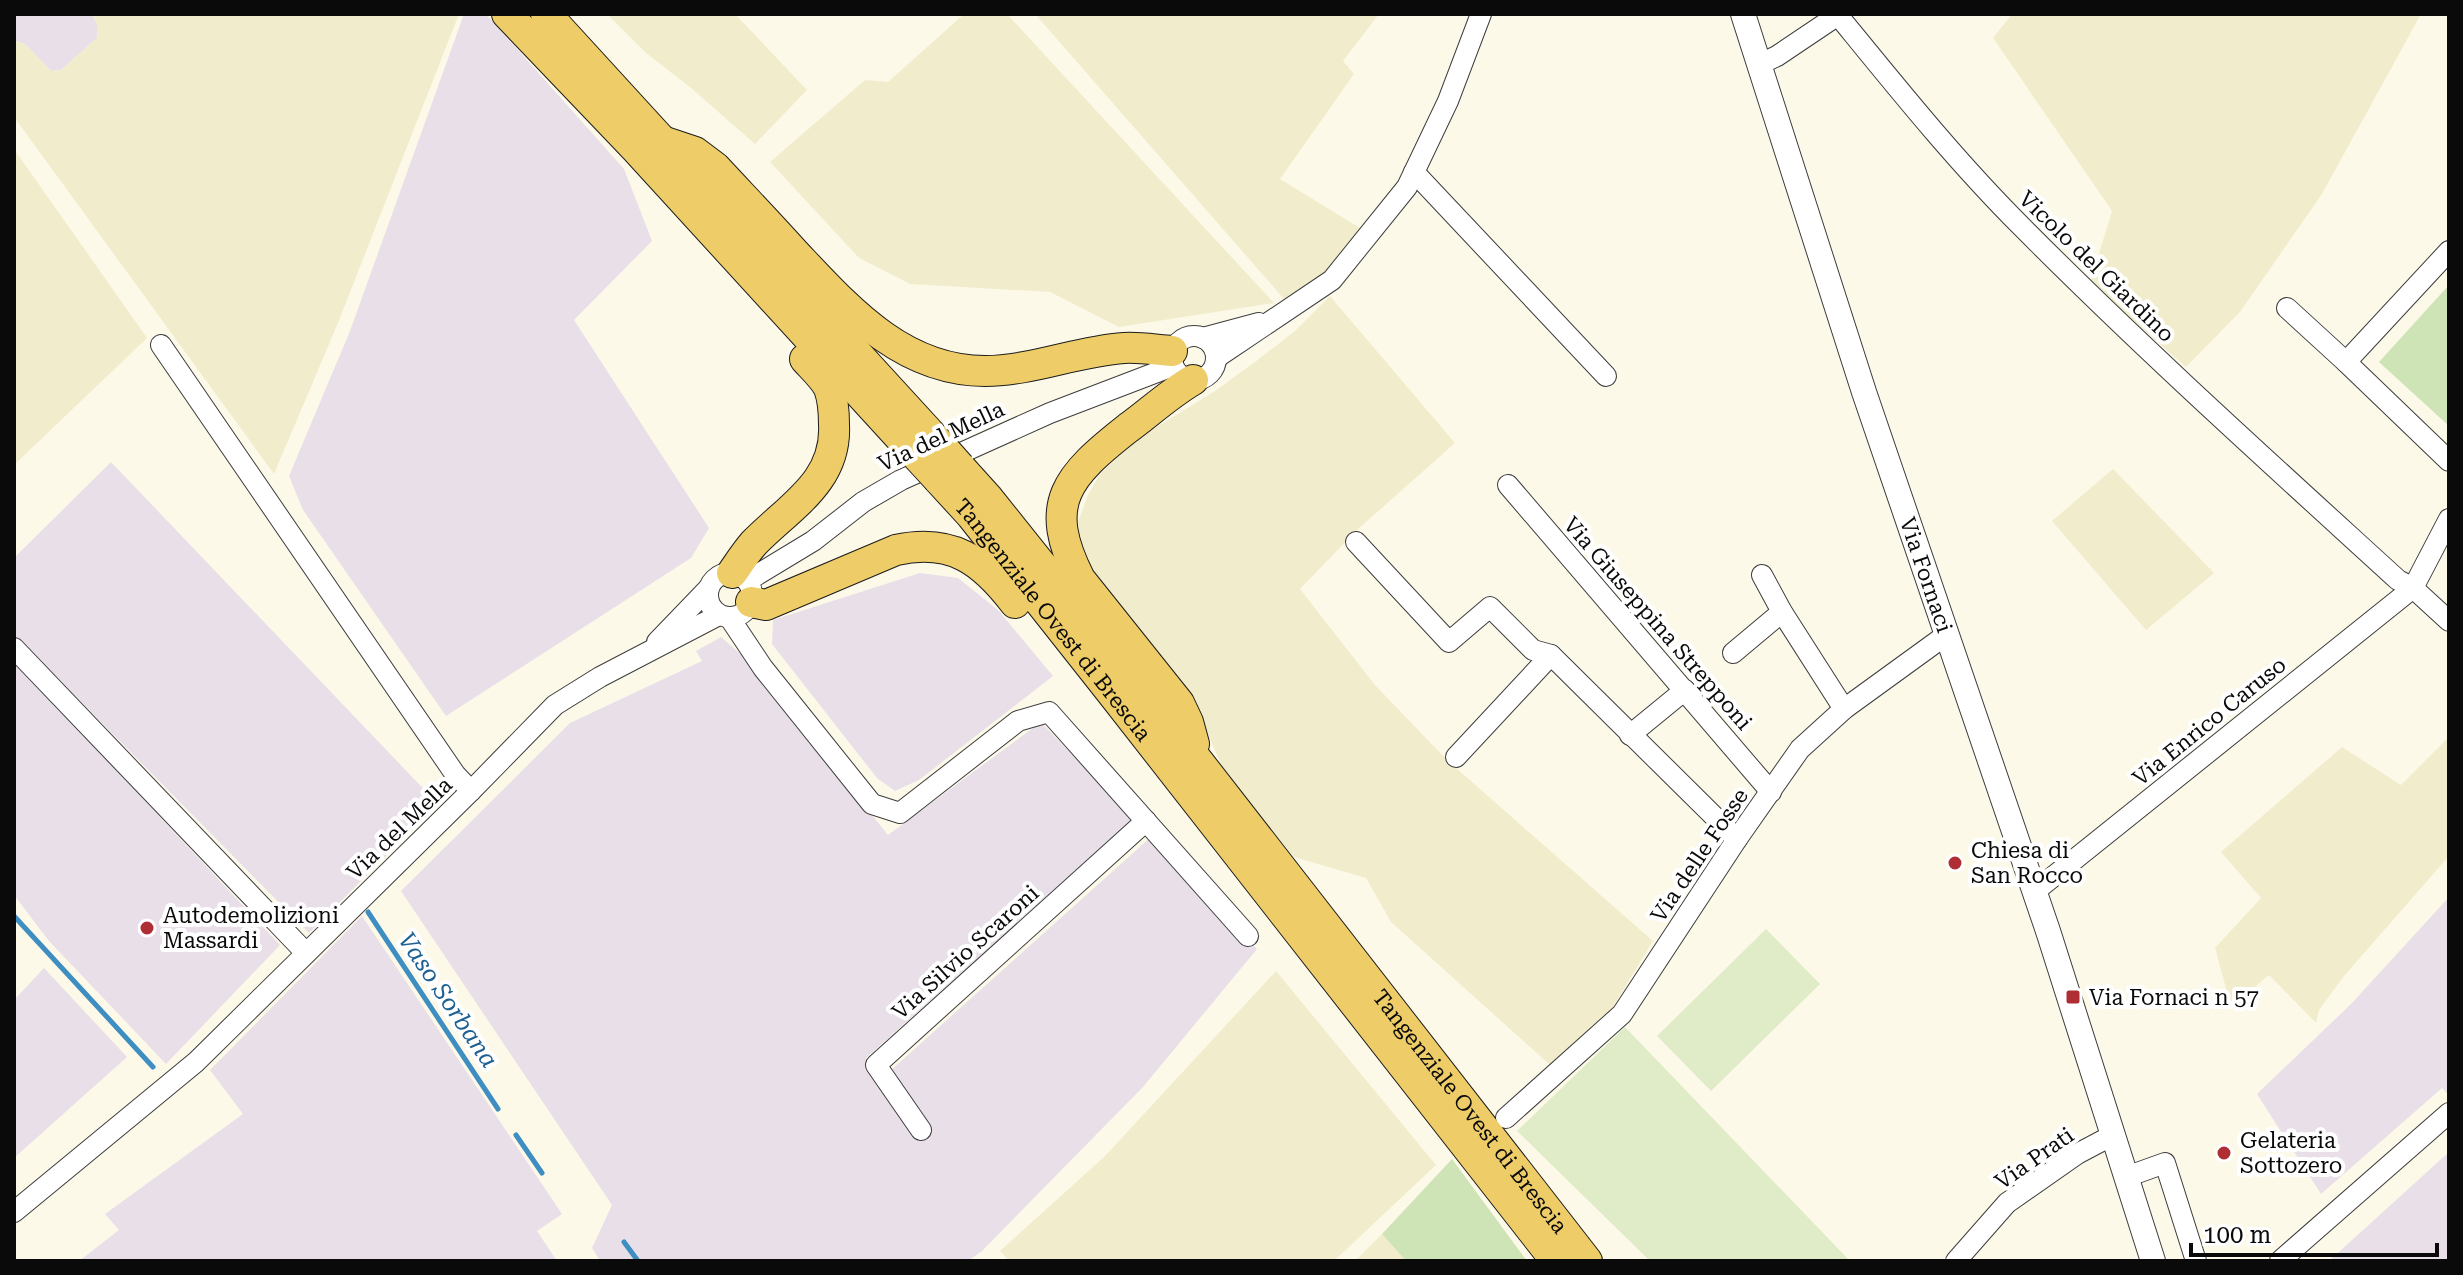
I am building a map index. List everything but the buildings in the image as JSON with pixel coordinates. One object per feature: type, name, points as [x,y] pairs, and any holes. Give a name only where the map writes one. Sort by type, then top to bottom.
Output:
[{"type":"main road","name":"Tangenziale Ovest di Brescia","points":[[507,14],[925,446]]},
{"type":"main road","name":"Tangenziale Ovest di Brescia","points":[[546,14],[665,142],[949,473],[971,515],[1556,1261]]},
{"type":"main road","points":[[665,142],[695,152],[715,167],[852,314],[913,354],[950,368],[986,371],[1123,348],[1179,366],[1174,391],[1091,458],[1069,486],[1061,518],[1070,559],[1080,579],[1179,703],[1188,722],[1198,761]]},
{"type":"main road","points":[[635,148],[661,204],[828,386],[834,412],[835,437],[821,479],[808,496],[753,544],[733,599],[766,605],[896,550],[918,545],[951,550],[983,566],[994,576],[1058,658],[1111,692]]},
{"type":"main road","name":"Tangenziale Ovest di Brescia","points":[[949,473],[988,498],[1198,761],[1587,1261]]},
{"type":"street","name":"Via del Mella","points":[[14,1212],[196,1062],[555,705],[600,677],[643,656],[733,599],[863,502],[901,480],[1050,413],[1179,366],[1206,376],[1216,358],[1332,280],[1407,187],[1448,101],[1481,14]]},
{"type":"street","name":"Via Fornaci","points":[[1743,14],[1864,392],[2034,892],[2153,1261]]},
{"type":"street","name":"Vicolo del Giardino","points":[[1760,64],[1835,17],[1841,19],[1955,155],[2020,225],[2199,398],[2398,580],[2413,588]]},
{"type":"street","points":[[1414,172],[1606,376]]},
{"type":"street","points":[[2346,362],[2449,251]]},
{"type":"street","points":[[2287,308],[2449,461]]},
{"type":"street","name":"Via del Mella","points":[[1179,366],[1181,339],[1203,338],[1275,318]]},
{"type":"street","points":[[1203,338],[1213,346],[1216,358]]},
{"type":"street","points":[[161,345],[446,761],[471,791]]},
{"type":"street","name":"Via Giuseppina Strepponi","points":[[1508,485],[1771,792]]},
{"type":"street","points":[[2449,519],[2413,588],[2449,621]]},
{"type":"street","points":[[1356,542],[1449,642],[1490,607],[1533,650],[1551,655],[1737,839]]},
{"type":"street","points":[[1762,575],[1844,709]]},
{"type":"street","name":"Via Enrico Caruso","points":[[2034,892],[2413,588]]},
{"type":"street","name":"Via del Mella","points":[[643,656],[733,599]]},
{"type":"street","points":[[733,599],[763,668],[872,804],[900,813],[1018,721],[1049,712],[1248,936]]},
{"type":"street","points":[[1733,653],[1782,612]]},
{"type":"street","name":"Via delle Fosse","points":[[1506,1118],[1622,1014],[1800,749],[1844,709],[1946,635]]},
{"type":"street","points":[[14,648],[306,953]]},
{"type":"street","points":[[1456,757],[1551,655]]},
{"type":"street","points":[[1630,735],[1685,690]]},
{"type":"street","name":"Via Silvio Scaroni","points":[[921,1130],[876,1065],[1146,821]]},
{"type":"street","points":[[2280,1261],[2449,1113]]},
{"type":"street","name":"Via Prati","points":[[1956,1261],[2007,1203],[2077,1154],[2113,1135]]},
{"type":"street","points":[[2126,1177],[2165,1163],[2196,1261]]},
{"type":"shaded area","points":[[14,14],[92,14],[98,26],[97,38],[61,70],[51,71],[26,45],[14,40]]},
{"type":"shaded area","points":[[92,14],[459,14],[338,323],[274,474],[14,117],[14,40],[26,45],[51,71],[61,70],[97,38],[98,26]]},
{"type":"shaded area","points":[[464,14],[486,14],[624,169],[652,241],[574,320],[709,528],[691,558],[446,716],[303,510],[289,476],[350,331]]},
{"type":"shaded area","points":[[607,14],[735,14],[807,90],[755,144],[646,53]]},
{"type":"shaded area","points":[[964,14],[1007,14],[1274,303],[1119,327],[1050,292],[910,284],[859,258],[770,162],[865,80],[888,82]]},
{"type":"shaded area","points":[[1035,14],[1379,14],[1343,61],[1354,74],[1280,179],[1360,228],[1321,280],[1284,299]]},
{"type":"shaded area","points":[[2012,14],[2421,14],[2322,194],[2240,312],[2186,367],[2090,283],[2112,211],[1993,38]]},
{"type":"shaded area","points":[[14,149],[147,338],[14,465]]},
{"type":"shaded area","points":[[1330,296],[1455,443],[1357,530],[1300,589],[1375,685],[1447,760],[1653,941],[1608,1015],[1550,1065],[1391,922],[1366,878],[1294,857],[1224,772],[1194,700],[1080,553],[1078,522],[1100,474],[1134,441],[1215,391],[1255,362],[1295,331]]},
{"type":"shaded area","points":[[111,462],[438,804],[309,933],[14,634],[14,558]]},
{"type":"shaded area","points":[[2113,469],[2214,573],[2146,630],[2052,521]]},
{"type":"shaded area","points":[[920,573],[958,578],[998,610],[1053,676],[919,780],[895,791],[877,778],[772,644],[773,620]]},
{"type":"shaded area","points":[[721,637],[744,657],[888,835],[1041,722],[1133,819],[866,1058],[918,1135],[890,1071],[1152,836],[1257,949],[1143,1087],[982,1251],[968,1261],[600,1261],[592,1248],[612,1205],[401,891],[570,723],[702,661],[696,651]]},
{"type":"shaded area","points":[[14,661],[280,945],[166,1064],[49,941],[14,895]]},
{"type":"shaded area","points":[[2449,737],[2449,856],[2344,976],[2319,1010],[2316,1023],[2269,975],[2231,1007],[2215,948],[2261,898],[2221,852],[2342,747],[2401,785]]},
{"type":"shaded area","points":[[2449,897],[2449,1095],[2442,1088],[2321,1194],[2257,1094],[2352,1003]]},
{"type":"shaded area","points":[[362,916],[562,1214],[537,1231],[557,1261],[79,1261],[119,1230],[105,1214],[243,1114],[210,1070]]},
{"type":"shaded area","points":[[44,968],[127,1057],[14,1158],[14,1000]]},
{"type":"shaded area","points":[[1276,971],[1436,1165],[1334,1261],[1009,1261],[1000,1251],[1105,1156]]},
{"type":"shaded area","points":[[2449,1152],[2449,1261],[2329,1261]]},
{"type":"shaded area","points":[[1382,1234],[1406,1261],[1355,1261]]},
{"type":"green space","points":[[2449,285],[2449,426],[2379,362]]},
{"type":"green space","points":[[1766,929],[1820,984],[1711,1091],[1657,1036]]},
{"type":"green space","points":[[1625,1027],[1850,1261],[1650,1261],[1517,1131]]},
{"type":"green space","points":[[1452,1159],[1527,1261],[1406,1261],[1382,1234]]},
{"type":"waterway","name":"Vaso Sorbana","points":[[368,912],[498,1109]]},
{"type":"waterway","name":"Vaso Sorbana","points":[[14,916],[153,1067]]},
{"type":"waterway","name":"Vaso Sorbana","points":[[516,1135],[542,1173]]},
{"type":"waterway","name":"Vaso Sorbana","points":[[624,1242],[638,1261]]},
{"type":"place","name":"Chiesa di San Rocco","points":[[1955,863]]},
{"type":"place","name":"Autodemolizioni Massardi","points":[[147,928]]},
{"type":"place","name":"Via Fornaci n 57","points":[[2073,997]]},
{"type":"place","name":"Gelateria Sottozero","points":[[2224,1153]]}]
